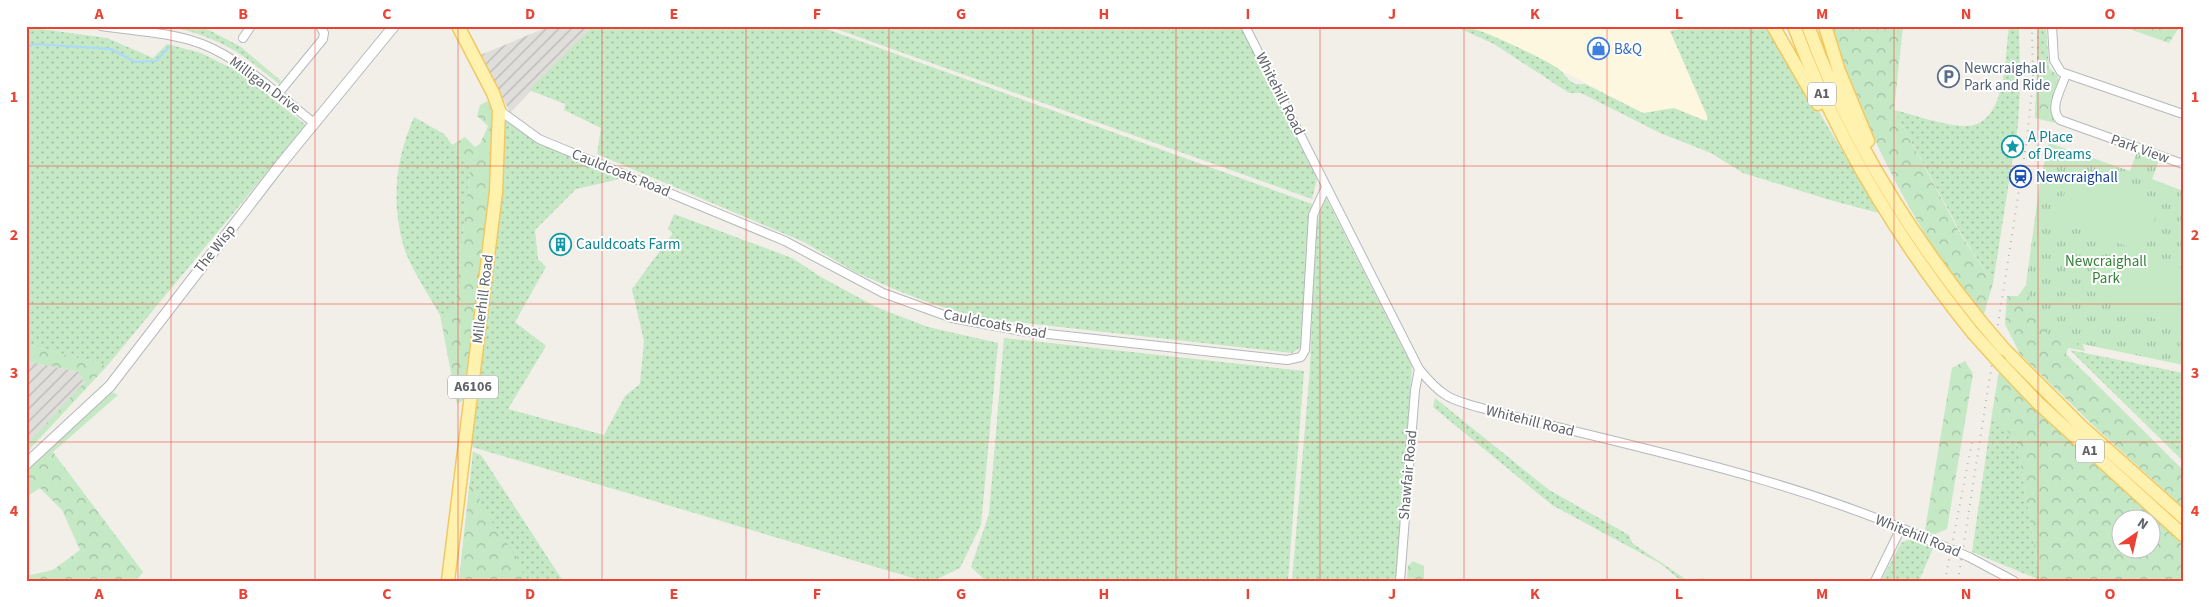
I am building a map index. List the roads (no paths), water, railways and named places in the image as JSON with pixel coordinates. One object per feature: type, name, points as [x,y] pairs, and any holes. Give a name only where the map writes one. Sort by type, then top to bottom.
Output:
[{"type":"main road","name":"Millerhill Road","points":[[448,581],[496,192],[499,110],[493,93],[458,26]]},
{"type":"main road","points":[[1773,26],[1833,131],[1854,160]]},
{"type":"main road","name":"A1","points":[[1794,26],[1813,75],[1854,160],[1907,246],[1973,333],[2045,410],[2183,535]]},
{"type":"main road","name":"A1","points":[[1808,26],[1829,79],[1862,146],[1913,230],[1980,322],[2068,414],[2183,517]]},
{"type":"main road","points":[[1825,26],[1854,108],[1913,230]]},
{"type":"street","points":[[171,35],[173,26]]},
{"type":"street","points":[[243,38],[251,26]]},
{"type":"street","points":[[277,95],[323,39],[324,33],[320,26]]},
{"type":"street","name":"The Wisp","points":[[26,464],[110,386],[314,123],[394,26]]},
{"type":"street","name":"Whitehill Road","points":[[1246,26],[1419,369],[1435,389],[1450,399],[1757,477],[1901,528],[1969,557],[2014,581]]},
{"type":"street","points":[[2052,26],[2055,64],[2066,74],[2183,114]]},
{"type":"street","name":"Milligan Drive","points":[[105,27],[171,35],[203,44],[250,72],[314,123]]},
{"type":"street","name":"Park View","points":[[2066,74],[2055,107],[2056,117],[2183,164]]},
{"type":"street","name":"Cauldcoats Road","points":[[499,110],[539,139],[785,241],[883,293],[952,318],[1021,331],[1287,360],[1301,357],[1305,350],[1314,215],[1326,187]]},
{"type":"street","name":"Shawfair Road","points":[[1400,581],[1415,390],[1419,369]]},
{"type":"street","points":[[1875,581],[1901,528]]},
{"type":"waterway","points":[[26,47],[35,44],[111,49],[135,62],[156,61],[169,47]]},
{"type":"railway","points":[[1958,581],[2027,139],[2033,81],[2032,26]]},
{"type":"railway","points":[[1945,581],[1972,442]]},
{"type":"place","name":"B&Q","points":[[1598,49]]},
{"type":"place","name":"Newcraighall Park and Ride","points":[[1948,77]]},
{"type":"place","name":"A Place of Dreams","points":[[2012,146]]},
{"type":"place","name":"Newcraighall","points":[[2020,177]]},
{"type":"place","name":"Cauldcoats Farm","points":[[560,244]]},
{"type":"park label","name":"Newcraighall Park","points":[[2106,270]]}]
